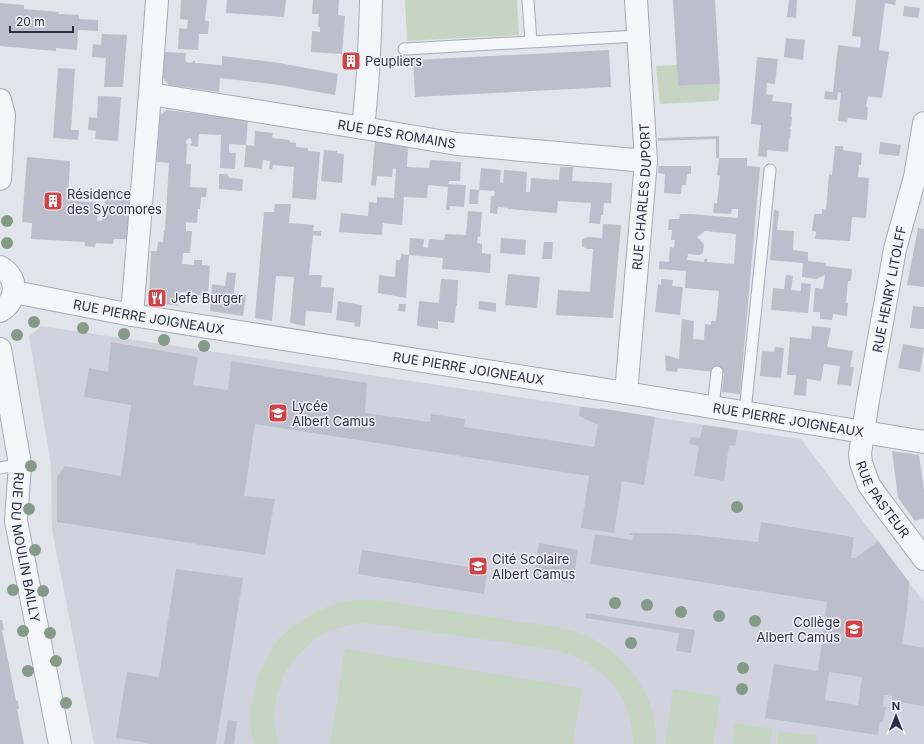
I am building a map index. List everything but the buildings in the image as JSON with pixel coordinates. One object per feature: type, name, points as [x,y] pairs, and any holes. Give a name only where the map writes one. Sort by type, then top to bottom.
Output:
[{"type":"street","points":[[132,315],[157,0]]},
{"type":"street","points":[[363,128],[366,106],[371,0]]},
{"type":"street","name":"RUE CHARLES DUPORT","points":[[626,393],[646,161],[636,0]]},
{"type":"street","name":"RUE DES ROMAINS","points":[[150,94],[457,144],[646,161]]},
{"type":"street","points":[[0,100],[4,115],[0,179]]},
{"type":"street","name":"RUE HENRY LITOLFF","points":[[863,432],[895,249],[920,178],[924,123]]},
{"type":"street","points":[[0,267],[8,273],[14,286],[11,301],[0,311]]},
{"type":"street","name":"RUE PIERRE JOIGNEAUX","points":[[14,292],[132,315],[745,412],[924,442]]},
{"type":"street","name":"RUE DU MOULIN BAILLY","points":[[0,349],[16,521],[60,744]]},
{"type":"street","name":"RUE PASTEUR","points":[[863,432],[860,454],[861,463],[869,485],[924,559]]},
{"type":"lane","points":[[528,0],[531,42]]},
{"type":"lane","points":[[404,49],[638,36]]},
{"type":"lane","points":[[745,412],[770,170]]},
{"type":"lane","points":[[713,407],[717,372]]},
{"type":"shaded area","name":"Cité Scolaire Albert Camus","points":[[41,326],[801,439],[924,602],[924,744],[94,744],[52,530],[51,464],[29,337]]},
{"type":"green space","points":[[405,0],[517,0],[519,35],[407,41]]},
{"type":"green space","points":[[677,65],[678,86],[720,84],[719,99],[716,101],[660,104],[656,66]]},
{"type":"green space","points":[[356,600],[377,600],[550,626],[572,630],[596,640],[621,660],[639,681],[650,704],[654,717],[656,744],[633,744],[630,720],[626,706],[620,694],[604,675],[575,657],[543,648],[365,623],[330,630],[315,639],[292,661],[283,676],[276,699],[274,721],[278,744],[254,744],[252,738],[251,711],[256,685],[266,658],[278,640],[289,629],[311,615],[332,605]]},
{"type":"green space","points":[[345,649],[582,688],[573,744],[330,744]]},
{"type":"green space","points":[[673,689],[721,697],[713,744],[665,744]]},
{"type":"green space","points":[[735,723],[773,729],[770,744],[732,744]]},
{"type":"green space","points":[[779,731],[817,736],[816,744],[777,744]]},
{"type":"place","name":"Peupliers","points":[[351,61]]},
{"type":"place","name":"Résidence des Sycomores","points":[[53,201]]},
{"type":"place","name":"Jefe Burger","points":[[157,298]]},
{"type":"place","name":"Lycée Albert Camus","points":[[278,413]]},
{"type":"place","name":"Cité Scolaire Albert Camus","points":[[478,566]]},
{"type":"place","name":"Collège Albert Camus","points":[[854,629]]}]
